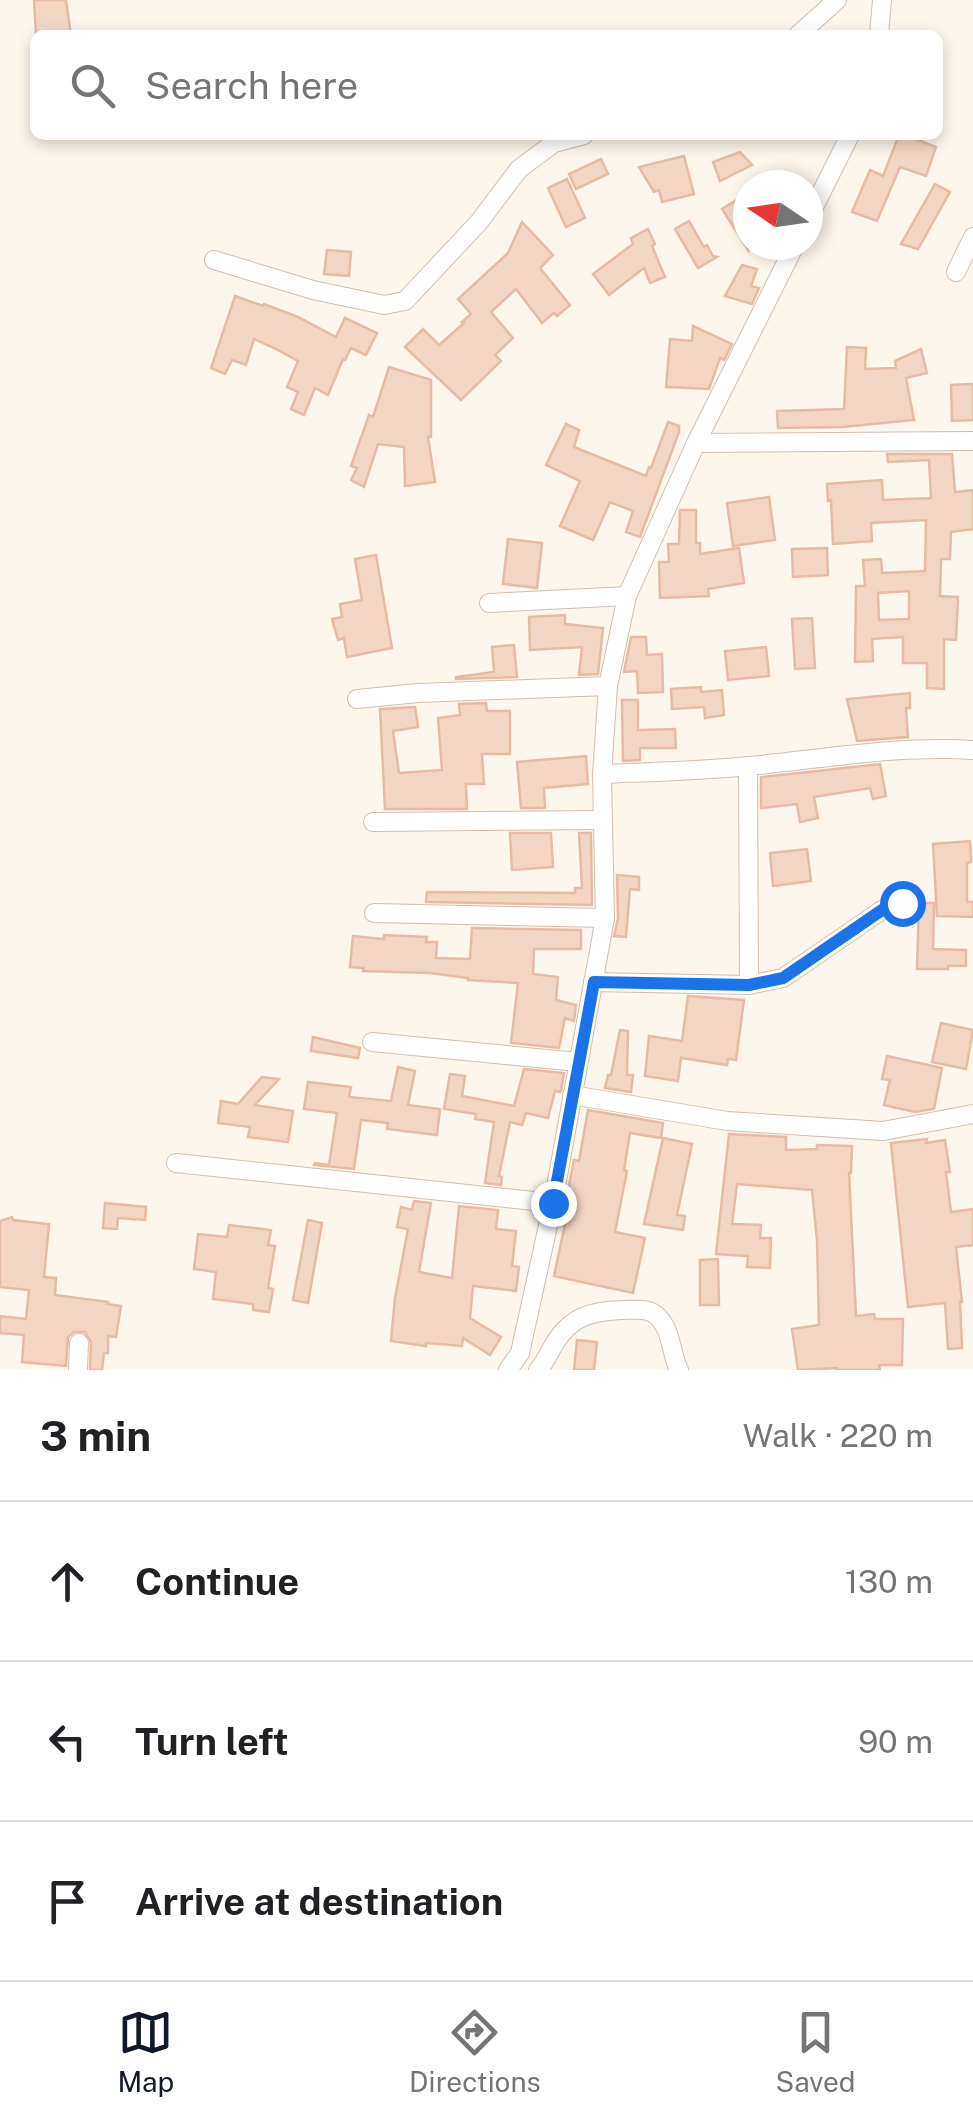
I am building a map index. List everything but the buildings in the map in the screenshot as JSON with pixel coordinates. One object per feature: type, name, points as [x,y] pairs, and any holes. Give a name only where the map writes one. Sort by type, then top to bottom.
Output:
[{"type":"street","points":[[804,30],[837,0]]},
{"type":"street","points":[[879,30],[882,0]]},
{"type":"street","points":[[214,260],[313,290],[384,305],[405,301],[479,222],[518,169],[554,143],[565,140]]},
{"type":"street","points":[[823,189],[848,140]]},
{"type":"street","points":[[956,272],[973,237]]},
{"type":"street","points":[[508,1370],[520,1352],[553,1203],[605,918],[602,774],[608,686],[628,596],[696,443],[788,260]]},
{"type":"street","points":[[696,443],[973,441]]},
{"type":"street","points":[[489,603],[628,596]]},
{"type":"street","points":[[357,700],[418,693],[608,686]]},
{"type":"street","points":[[602,774],[748,766],[943,748],[973,750]]},
{"type":"street","points":[[748,766],[749,985]]},
{"type":"street","points":[[373,822],[603,820]]},
{"type":"street","points":[[594,982],[749,985],[783,978],[882,910],[902,903]]},
{"type":"street","points":[[374,913],[605,918]]},
{"type":"street","points":[[372,1042],[578,1062]]},
{"type":"street","points":[[572,1096],[727,1120],[883,1131],[973,1114]]},
{"type":"street","points":[[176,1163],[553,1203]]},
{"type":"street","points":[[538,1370],[572,1321],[594,1311],[645,1309],[658,1315],[668,1332],[680,1370]]},
{"type":"street","points":[[78,1370],[79,1343]]},
{"type":"route","points":[[553,1203],[594,982],[749,985],[783,978],[882,910],[902,903]]}]
